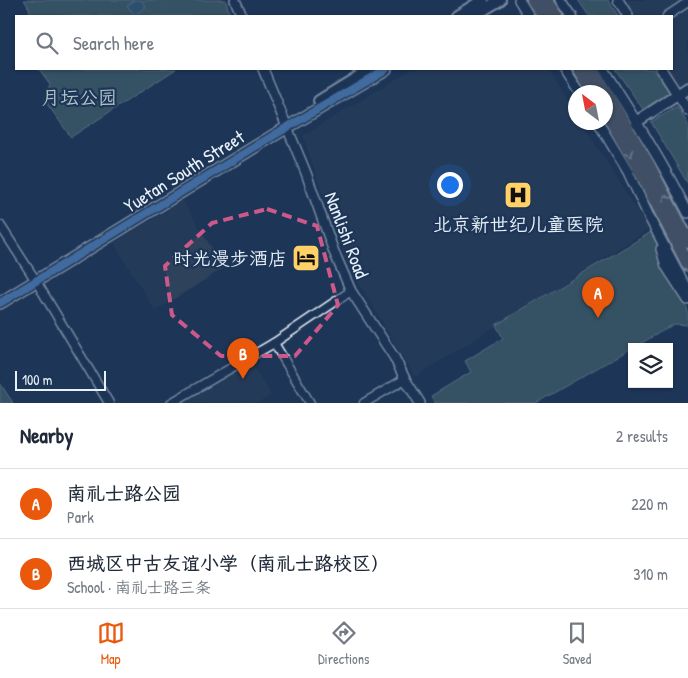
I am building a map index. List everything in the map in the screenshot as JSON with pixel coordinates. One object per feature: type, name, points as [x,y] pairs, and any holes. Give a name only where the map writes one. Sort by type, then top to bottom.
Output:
[{"type":"highway","points":[[533,0],[543,15]]},
{"type":"highway","points":[[546,0],[556,15]]},
{"type":"highway","points":[[590,70],[592,85]]},
{"type":"highway","points":[[590,70],[648,164],[688,241]]},
{"type":"highway","points":[[613,124],[640,171],[688,264]]},
{"type":"main road","points":[[459,15],[483,0]]},
{"type":"main road","points":[[475,15],[500,0]]},
{"type":"main road","name":"Yuetan South Street","points":[[0,303],[34,279],[286,125],[369,70]]},
{"type":"main road","name":"Yuetan South Street","points":[[286,125],[384,70]]},
{"type":"main road","points":[[636,122],[688,88]]},
{"type":"main road","name":"Yuetan South Street","points":[[0,296],[34,279]]},
{"type":"street","points":[[235,0],[242,15]]},
{"type":"street","points":[[519,0],[528,15]]},
{"type":"street","points":[[561,0],[571,15]]},
{"type":"street","points":[[618,0],[627,15]]},
{"type":"street","points":[[668,15],[688,2]]},
{"type":"street","name":"Nanlishi Road","points":[[263,70],[306,173],[334,252],[351,291],[394,357],[420,403]]},
{"type":"street","points":[[565,70],[574,85]]},
{"type":"street","points":[[590,70],[636,122],[688,213]]},
{"type":"street","points":[[662,70],[688,111]]},
{"type":"street","points":[[603,130],[622,162],[688,291]]},
{"type":"street","points":[[672,183],[688,207]]},
{"type":"street","points":[[650,219],[652,230],[662,251],[666,266],[688,300]]},
{"type":"street","points":[[0,225],[109,403]]},
{"type":"street","points":[[170,403],[274,343],[351,291]]},
{"type":"street","points":[[274,343],[310,403]]},
{"type":"street","points":[[364,403],[405,379]]},
{"type":"highlighted area","points":[[267,209],[317,226],[338,305],[295,356],[221,356],[172,315],[165,266],[212,223]]},
{"type":"shaded area","points":[[133,0],[141,0],[146,7],[135,15],[127,6]]},
{"type":"shaded area","points":[[616,0],[688,0],[688,119],[659,70],[673,70],[673,15],[625,15]]},
{"type":"shaded area","points":[[410,70],[549,70],[568,101],[568,130],[586,130],[649,229],[415,377],[346,261],[303,136]]},
{"type":"shaded area","points":[[183,201],[224,268],[155,311],[114,243]]},
{"type":"shaded area","points":[[251,363],[271,395],[258,403],[185,403]]},
{"type":"green space","points":[[24,0],[226,0],[230,15],[31,15]]},
{"type":"green space","points":[[578,0],[608,0],[617,15],[588,15]]},
{"type":"green space","name":"月坛公园","points":[[40,70],[174,70],[71,137],[45,101],[50,84]]},
{"type":"green space","points":[[616,70],[654,70],[671,95],[645,112]]},
{"type":"green space","points":[[677,107],[688,124],[688,184],[651,122]]},
{"type":"green space","points":[[651,232],[688,311],[688,325],[674,324],[642,343],[628,343],[628,350],[536,403],[435,403],[431,396],[471,372],[465,361],[503,338],[496,325]]},
{"type":"green space","points":[[0,383],[13,403],[0,403]]},
{"type":"cycle path","points":[[0,303],[384,70]]},
{"type":"place","name":"北京新世纪儿童医院","points":[[518,195]]},
{"type":"place","name":"时光漫步酒店","points":[[306,258]]},
{"type":"place","name":"南礼士路公园","points":[[598,318]]},
{"type":"place","name":"西城区中古友谊小学（南礼士路校区）","points":[[243,379]]}]
